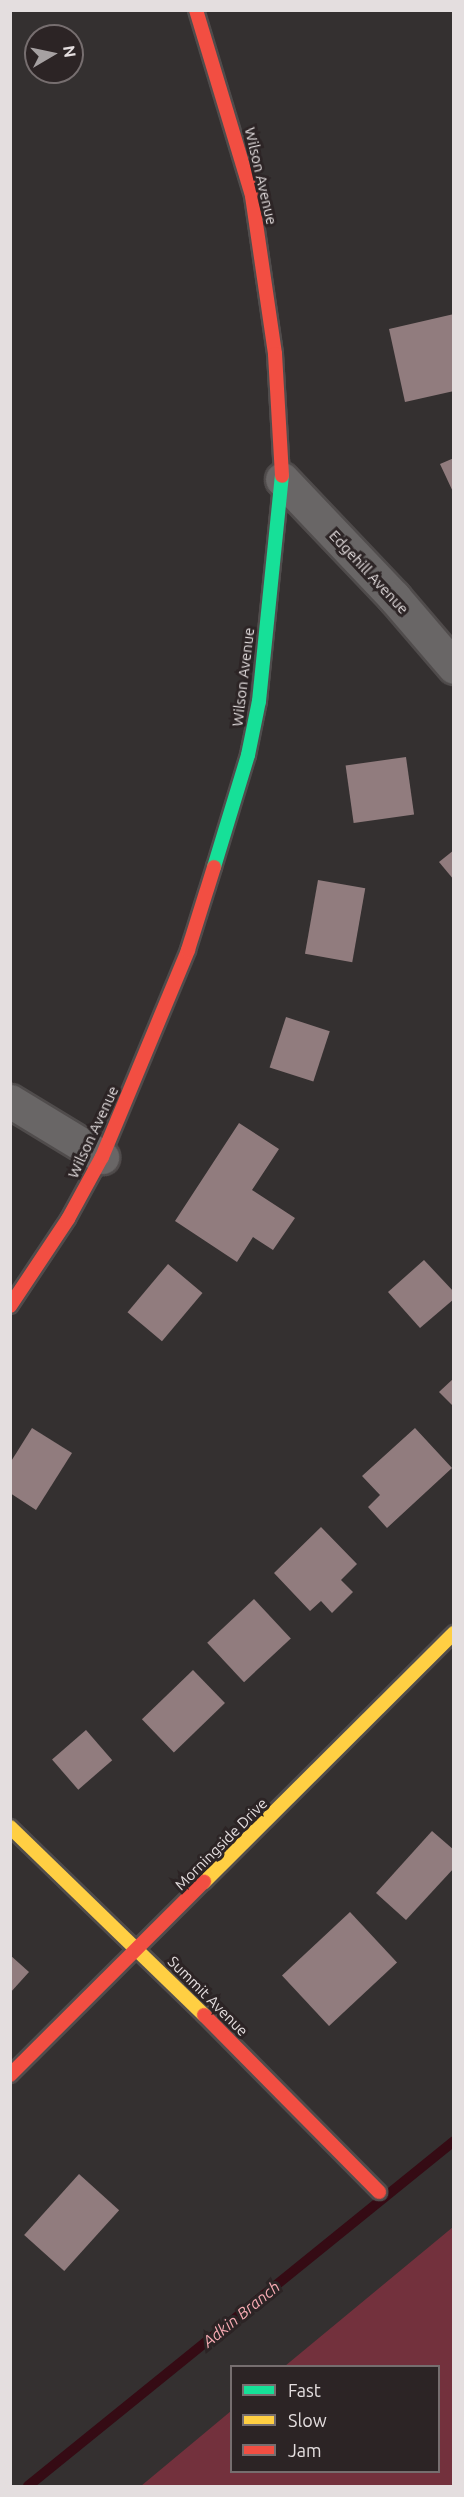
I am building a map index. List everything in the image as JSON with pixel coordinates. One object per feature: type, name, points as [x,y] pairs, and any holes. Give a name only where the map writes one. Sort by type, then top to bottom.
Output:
[{"type":"street","name":"Wilson Avenue","points":[[10,1306],[68,1219],[102,1157],[188,950],[248,755],[259,701],[282,479],[275,354],[252,196],[220,80],[196,10]]},
{"type":"street","name":"Edgehill Avenue","points":[[282,479],[394,597],[453,667]]},
{"type":"street","points":[[10,1101],[102,1157]]},
{"type":"street","name":"Morningside Drive","points":[[10,2075],[139,1949],[453,1633]]},
{"type":"street","name":"Summit Avenue","points":[[10,1827],[139,1949],[379,2192]]},
{"type":"shaded area","points":[[453,2227],[453,2486],[141,2486],[230,2412],[230,2473],[440,2473],[440,2365],[286,2365]]},
{"type":"building","points":[[454,314],[454,391],[405,402],[389,329]]},
{"type":"building","points":[[454,458],[454,494],[440,464]]},
{"type":"building","points":[[406,757],[414,814],[354,823],[346,765]]},
{"type":"building","points":[[454,850],[454,880],[439,862]]},
{"type":"building","points":[[318,880],[365,888],[352,962],[305,954]]},
{"type":"building","points":[[286,1017],[330,1031],[313,1082],[270,1067]]},
{"type":"building","points":[[239,1123],[279,1149],[252,1190],[295,1218],[273,1250],[253,1237],[237,1262],[175,1221]]},
{"type":"building","points":[[424,1260],[454,1292],[454,1299],[420,1328],[388,1292]]},
{"type":"building","points":[[168,1264],[202,1293],[162,1341],[128,1312]]},
{"type":"building","points":[[454,1378],[454,1407],[439,1392]]},
{"type":"building","points":[[32,1428],[72,1453],[36,1510],[10,1493],[10,1463]]},
{"type":"building","points":[[415,1428],[452,1468],[387,1528],[368,1507],[380,1495],[362,1476]]},
{"type":"building","points":[[321,1527],[357,1564],[341,1580],[353,1592],[332,1613],[321,1601],[310,1611],[274,1573]]},
{"type":"building","points":[[254,1599],[291,1638],[244,1682],[207,1643]]},
{"type":"building","points":[[193,1670],[225,1703],[174,1752],[142,1719]]},
{"type":"building","points":[[86,1730],[112,1760],[78,1790],[52,1760]]},
{"type":"building","points":[[432,1831],[454,1850],[454,1868],[406,1920],[376,1893]]},
{"type":"building","points":[[350,1912],[397,1962],[329,2026],[282,1975]]},
{"type":"building","points":[[10,1955],[29,1972],[10,1993]]},
{"type":"building","points":[[79,2174],[119,2210],[64,2271],[24,2235]]},
{"type":"waterway","name":"Adkin Branch","points":[[28,2486],[454,2141]]},
{"type":"traffic: fast","points":[[214,867],[248,755],[259,701],[282,476]]},
{"type":"traffic: slow","points":[[204,1882],[454,1633]]},
{"type":"traffic: slow","points":[[10,1827],[204,2015]]},
{"type":"traffic: jam","points":[[196,10],[252,196],[275,354],[282,476]]},
{"type":"traffic: jam","points":[[10,1306],[68,1219],[102,1157],[188,950],[214,867]]},
{"type":"traffic: jam","points":[[10,2075],[204,1882]]},
{"type":"traffic: jam","points":[[204,2015],[379,2192]]}]
